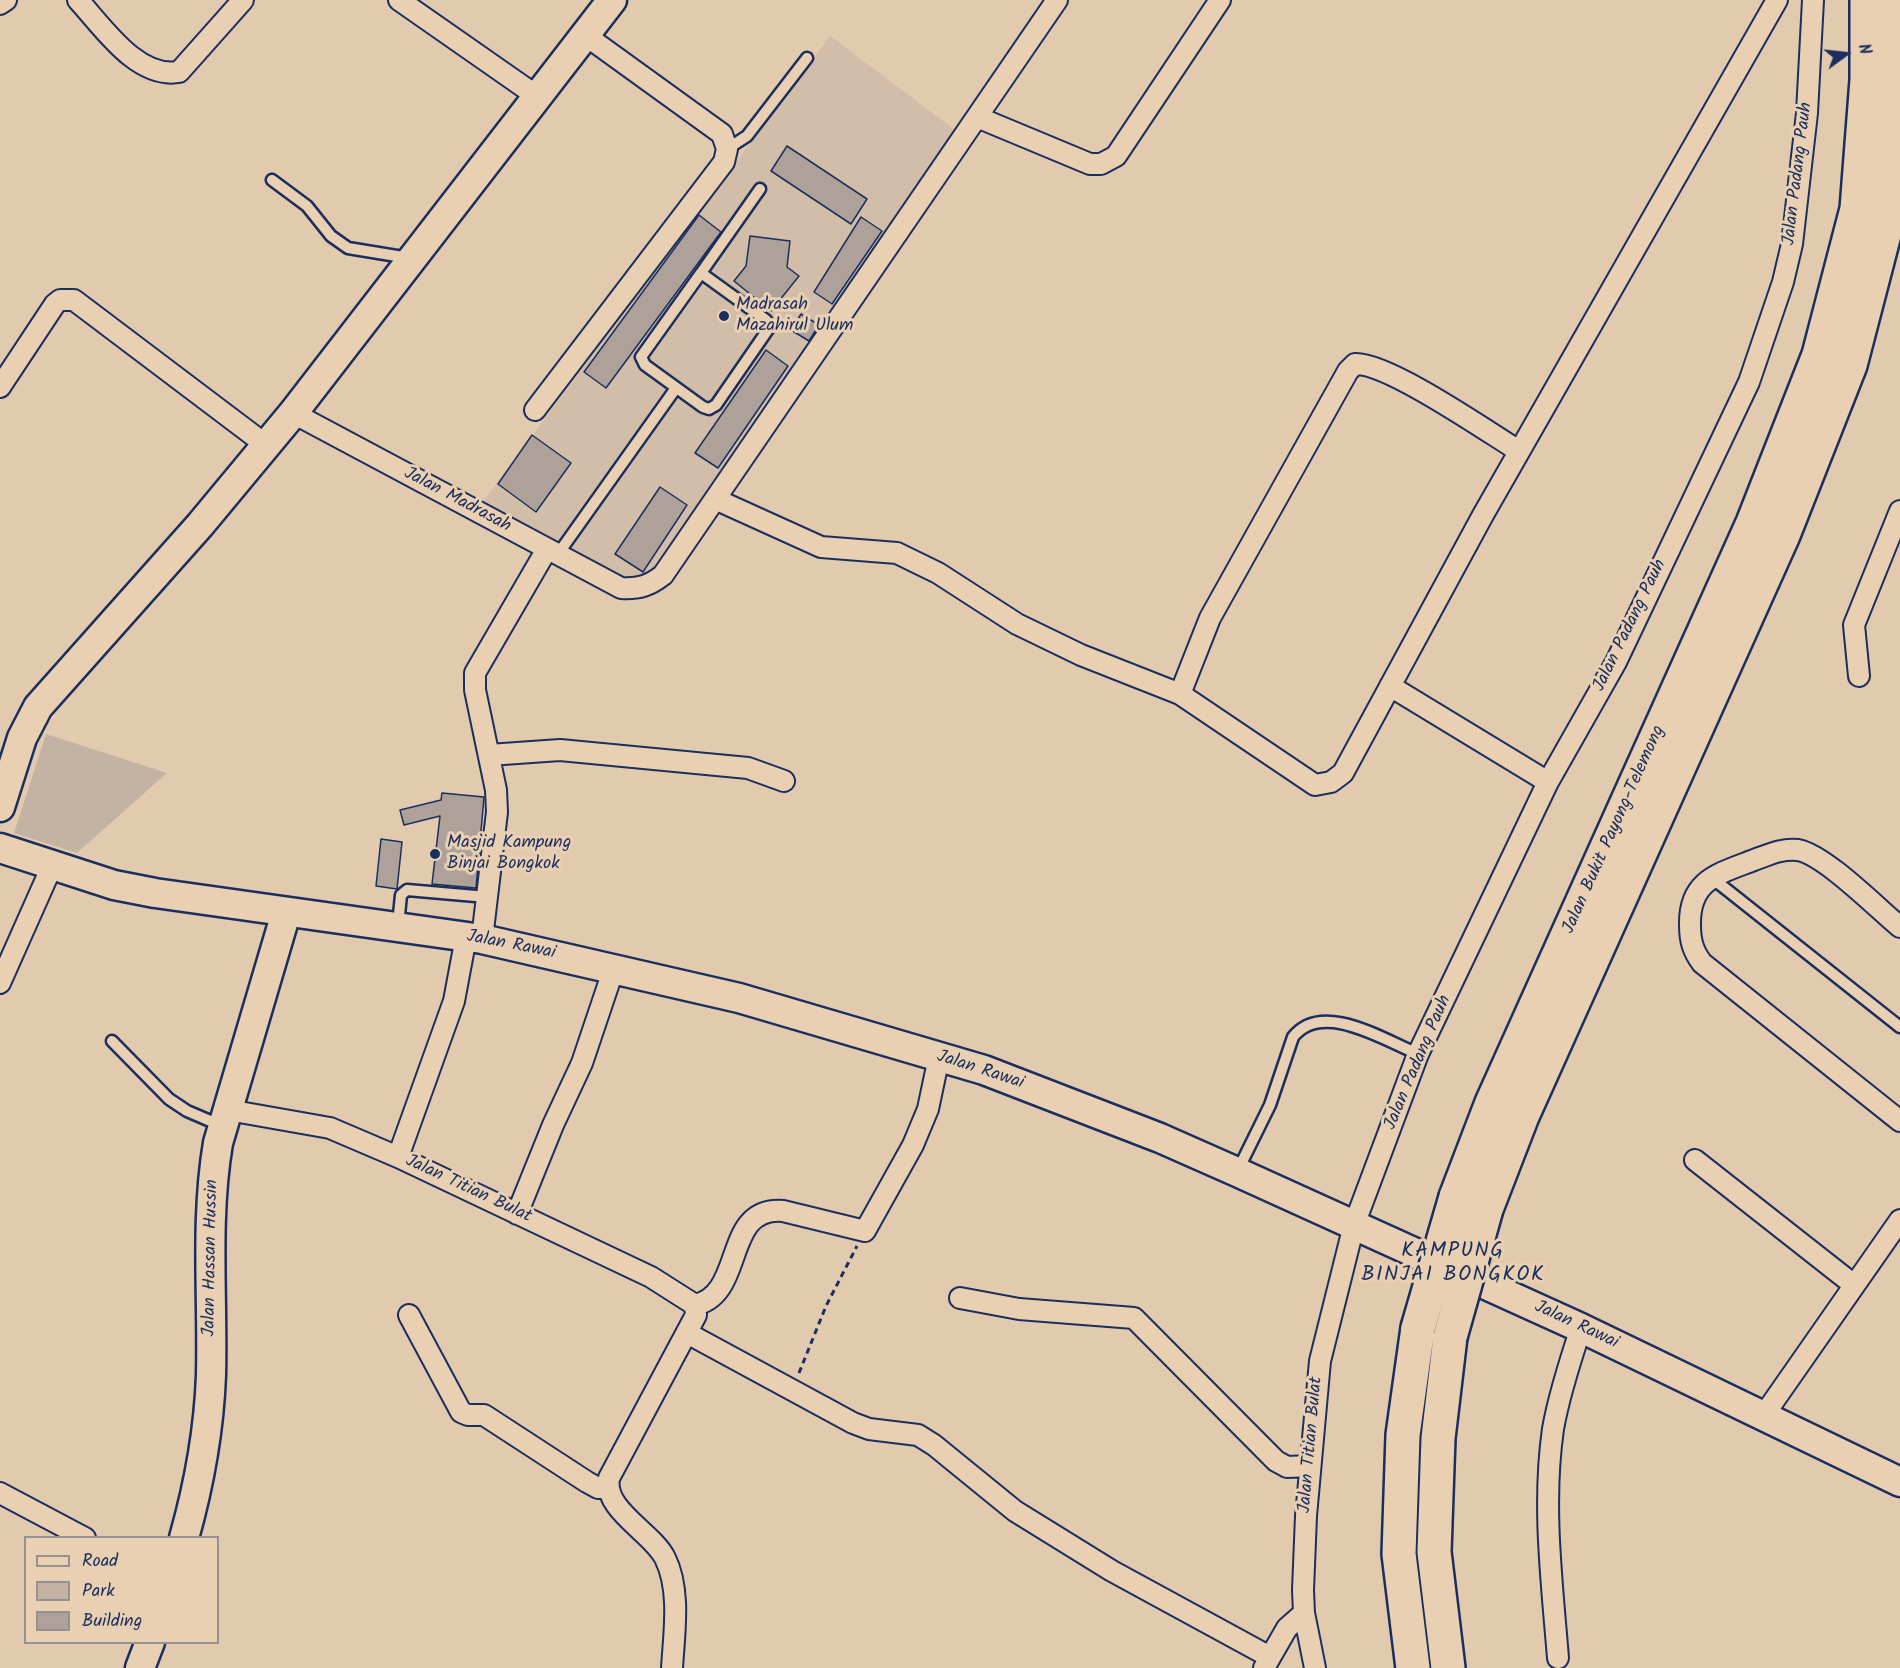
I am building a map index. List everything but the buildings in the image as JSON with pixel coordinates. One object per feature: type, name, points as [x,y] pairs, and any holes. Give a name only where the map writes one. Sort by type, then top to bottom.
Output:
[{"type":"highway","name":"Jalan Bukit Payong-Telemong","points":[[1413,1668],[1399,1554],[1403,1435],[1418,1328],[1455,1197],[1492,1103],[1753,523],[1819,354],[1857,209],[1867,80],[1867,0]]},
{"type":"highway","name":"Jalan Bukit Payong-Telemong","points":[[1448,1668],[1434,1552],[1438,1438],[1450,1337],[1486,1209],[1522,1116],[1784,536],[1850,365],[1889,215],[1900,81],[1900,0]]},
{"type":"main road","points":[[0,807],[22,738],[38,707],[200,525],[293,413],[612,0]]},
{"type":"main road","name":"Jalan Rawai","points":[[0,848],[124,887],[286,913],[474,938],[614,968],[739,998],[984,1070],[1072,1103],[1237,1172],[1581,1328],[1900,1482]]},
{"type":"main road","name":"Jalan Hassan Hussin","points":[[185,1536],[196,1491],[211,1375],[209,1209],[214,1165],[225,1118],[286,913]]},
{"type":"main road","points":[[140,1668],[149,1644]]},
{"type":"street","points":[[0,4],[6,0]]},
{"type":"street","points":[[78,0],[124,51],[145,65],[172,73],[179,72],[243,0]]},
{"type":"street","points":[[399,0],[537,97]]},
{"type":"street","points":[[1058,0],[715,499],[821,547],[897,553],[938,573],[1017,624],[1081,655],[1180,694],[1315,785],[1330,782],[1343,773],[1519,451],[1777,0]]},
{"type":"street","points":[[977,117],[1089,164],[1109,161],[1116,156],[1220,0]]},
{"type":"street","name":"Jalan Padang Pauh","points":[[1354,1225],[1418,1054],[1548,782],[1616,662],[1749,382],[1783,282],[1792,244],[1807,113],[1813,0]]},
{"type":"street","points":[[535,410],[724,162],[727,149],[722,134],[585,35]]},
{"type":"street","points":[[0,387],[55,304],[60,300],[74,300],[266,445]]},
{"type":"street","points":[[1180,694],[1210,618],[1342,381],[1355,364],[1376,368],[1402,381],[1519,451]]},
{"type":"street","name":"Jalan Madrasah","points":[[293,413],[621,588],[638,589],[663,575],[715,499]]},
{"type":"street","points":[[1859,676],[1854,625],[1900,512]]},
{"type":"street","points":[[398,1157],[454,1001],[487,897],[497,812],[496,790],[475,690],[475,674],[553,551]]},
{"type":"street","points":[[1390,686],[1548,782]]},
{"type":"street","points":[[489,755],[561,750],[748,768],[784,781]]},
{"type":"street","points":[[1900,927],[1822,861],[1799,850],[1785,849],[1712,878],[1697,890],[1692,901],[1690,937],[1694,952],[1702,963],[1900,1121]]},
{"type":"street","points":[[0,983],[52,866]]},
{"type":"street","points":[[517,1214],[553,1125],[582,1063],[614,968]]},
{"type":"street","points":[[672,1668],[674,1607],[670,1573],[657,1546],[614,1501],[608,1487],[609,1478],[696,1315],[695,1305],[707,1302],[719,1292],[745,1226],[758,1215],[773,1210],[865,1231],[913,1146],[928,1109],[939,1057]]},
{"type":"street","name":"Jalan Titian Bulat","points":[[225,1118],[330,1128],[398,1157],[651,1277],[695,1305]]},
{"type":"street","points":[[1695,1161],[1854,1285]]},
{"type":"street","points":[[1764,1415],[1900,1220]]},
{"type":"street","name":"Jalan Titian Bulat","points":[[1315,1668],[1304,1613],[1305,1527],[1310,1466],[1320,1361],[1354,1225]]},
{"type":"street","points":[[960,1298],[1019,1309],[1134,1318],[1276,1461],[1287,1467],[1310,1466]]},
{"type":"street","points":[[409,1314],[461,1412],[468,1415],[484,1415],[592,1485],[598,1488],[608,1487]]},
{"type":"street","points":[[1558,1658],[1550,1564],[1549,1491],[1553,1432],[1559,1398],[1581,1328]]},
{"type":"street","points":[[687,1333],[789,1389],[869,1429],[918,1435],[1015,1511],[1267,1663],[1287,1628],[1304,1613]]},
{"type":"street","points":[[0,1493],[82,1536]]},
{"type":"lane","points":[[727,149],[747,136],[807,58]]},
{"type":"lane","points":[[272,180],[307,206],[331,236],[348,248],[414,259]]},
{"type":"lane","points":[[701,273],[766,320],[769,328],[713,407],[703,407],[645,365],[641,357],[760,189]]},
{"type":"lane","points":[[553,551],[676,388]]},
{"type":"lane","points":[[1712,878],[1900,1027]]},
{"type":"lane","points":[[397,928],[401,895],[407,890],[487,897]]},
{"type":"lane","points":[[1237,1172],[1269,1105],[1293,1037],[1299,1029],[1316,1021],[1337,1021],[1418,1054]]},
{"type":"lane","points":[[112,1041],[169,1099],[187,1111],[225,1118]]},
{"type":"path","points":[[789,1389],[803,1367],[826,1306],[865,1231]]},
{"type":"shaded area","name":"Madrasah Mazahirul Ulum","points":[[830,36],[955,130],[655,568],[636,579],[624,578],[482,503]]},
{"type":"green space","points":[[46,734],[167,773],[77,853],[14,833]]},
{"type":"place","name":"Madrasah Mazahirul Ulum","points":[[724,316]]},
{"type":"place","name":"Masjid Kampung Binjai Bongkok","points":[[435,854]]},
{"type":"district","name":"KAMPUNG BINJAI BONGKOK","points":[[1453,1264]]}]
